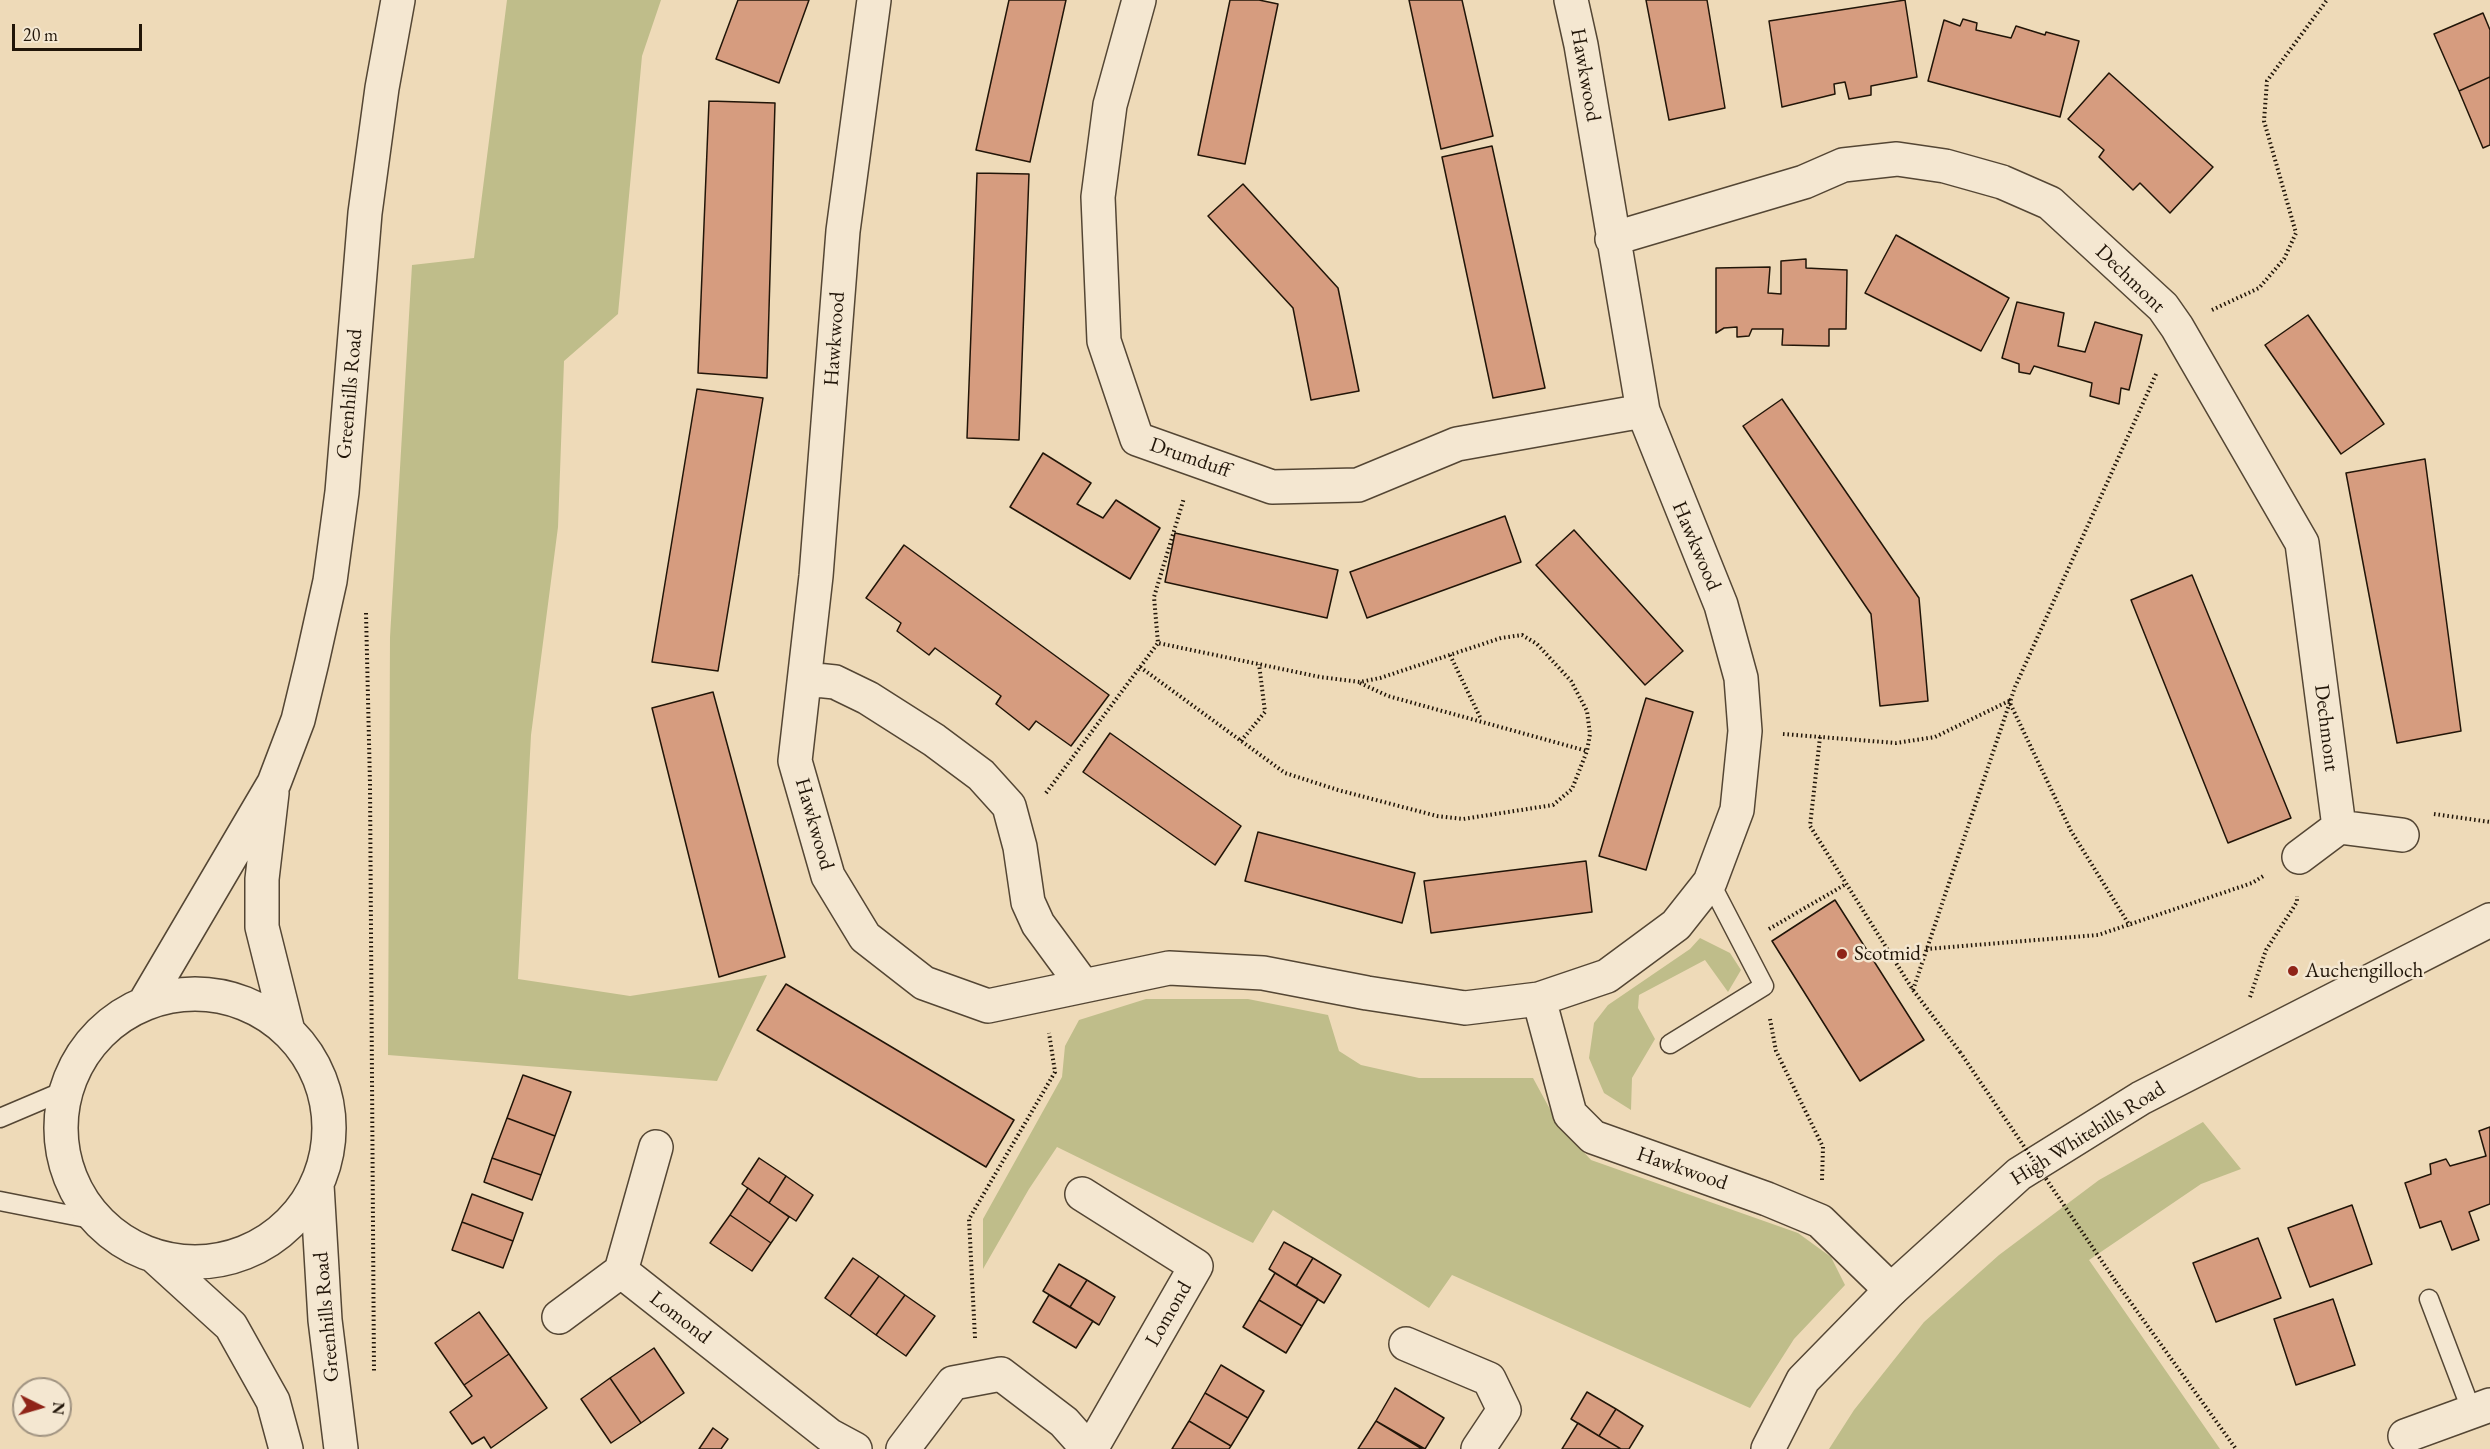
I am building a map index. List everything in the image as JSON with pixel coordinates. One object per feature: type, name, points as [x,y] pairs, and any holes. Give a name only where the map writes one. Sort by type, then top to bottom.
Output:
[{"type":"street","name":"Greenhills Road","points":[[144,1004],[274,783],[298,720],[330,581],[342,492],[365,213],[382,88],[398,0]]},
{"type":"street","name":"Hawkwood","points":[[874,0],[843,231],[806,679],[795,761],[828,876],[865,937],[924,983],[988,1006],[1082,984],[1169,968],[1263,973],[1367,993],[1465,1008],[1539,999],[1607,976],[1676,925],[1710,882],[1737,810],[1745,731],[1741,678],[1721,605],[1643,411],[1612,239],[1581,45],[1571,0]]},
{"type":"street","name":"Drumduff","points":[[1139,0],[1110,105],[1098,197],[1104,341],[1137,439],[1272,487],[1358,485],[1457,444],[1643,411]]},
{"type":"street","name":"Dechmont","points":[[1612,239],[1804,182],[1843,165],[1897,159],[1945,166],[2002,182],[2050,203],[2163,307],[2177,327],[2302,543],[2339,827]]},
{"type":"street","points":[[806,679],[835,682],[868,698],[934,740],[981,775],[1009,806],[1020,847],[1028,902],[1038,924],[1082,984]]},
{"type":"street","name":"Greenhills Road","points":[[274,783],[262,879],[262,927],[288,1031]]},
{"type":"street","points":[[2299,857],[2339,827],[2402,835]]},
{"type":"street","name":"High Whitehills Road","points":[[1768,1449],[1803,1380],[1891,1290],[2019,1174],[2141,1098],[2490,920]]},
{"type":"street","points":[[183,994],[221,996],[257,1009],[288,1031],[311,1060],[327,1101],[329,1143],[317,1185],[297,1216],[270,1240],[237,1257],[201,1263],[162,1259],[126,1244],[96,1220],[71,1181],[60,1136],[66,1090],[83,1054],[110,1024],[144,1004],[183,994]]},
{"type":"street","name":"Hawkwood","points":[[1539,999],[1570,1114],[1593,1137],[1767,1199],[1820,1221],[1891,1290]]},
{"type":"street","points":[[559,1317],[621,1271],[656,1147]]},
{"type":"street","name":"Greenhills Road","points":[[317,1185],[325,1320],[341,1449]]},
{"type":"street","name":"Lomond","points":[[903,1449],[953,1383],[1001,1374],[1064,1422],[1090,1449],[1196,1266],[1082,1194]]},
{"type":"street","points":[[153,1255],[231,1326],[273,1401],[286,1449]]},
{"type":"street","name":"Lomond","points":[[621,1271],[829,1435],[855,1449]]},
{"type":"street","points":[[1406,1344],[1489,1379],[1504,1410],[1478,1449]]},
{"type":"street","points":[[2405,1436],[2481,1408]]},
{"type":"lane","points":[[1670,1044],[1764,986],[1710,882]]},
{"type":"lane","points":[[0,1118],[66,1090]]},
{"type":"lane","points":[[0,1201],[96,1220]]},
{"type":"lane","points":[[2429,1299],[2481,1408]]},
{"type":"path","points":[[1912,990],[2009,701],[2177,327],[2259,288],[2284,259],[2296,233],[2264,121],[2267,81],[2327,0]]},
{"type":"path","points":[[1045,794],[1158,643],[1154,597],[1196,460]]},
{"type":"path","points":[[366,606],[370,784],[374,1375]]},
{"type":"path","points":[[1140,667],[1285,773],[1437,816],[1463,819],[1553,805],[1572,789],[1587,751],[1590,734],[1587,711],[1571,681],[1537,644],[1522,634],[1501,638],[1360,682]]},
{"type":"path","points":[[1158,643],[1360,682],[1388,696],[1587,751]]},
{"type":"path","points":[[1450,655],[1481,720]]},
{"type":"path","points":[[1241,741],[1264,712],[1259,664]]},
{"type":"path","points":[[1745,731],[1896,743],[1935,737],[2009,701]]},
{"type":"path","points":[[2009,701],[2071,831],[2130,926]]},
{"type":"path","points":[[1820,737],[1810,826],[1912,990],[1960,1052],[2116,1282],[2236,1449]]},
{"type":"path","points":[[2425,812],[2490,822]]},
{"type":"path","points":[[1926,949],[2098,935],[2252,883],[2299,857]]},
{"type":"path","points":[[2244,1044],[2251,993],[2266,950],[2297,903],[2299,857]]},
{"type":"path","points":[[1743,945],[1846,884]]},
{"type":"path","points":[[1764,986],[1776,1051],[1823,1147],[1820,1221]]},
{"type":"path","points":[[977,1378],[969,1219],[1055,1072],[1042,994]]},
{"type":"shaded area","points":[[507,0],[661,0],[642,56],[618,314],[564,361],[558,527],[531,735],[518,979],[630,996],[767,975],[717,1081],[388,1055],[390,637],[412,265],[474,258]]},
{"type":"shaded area","points":[[1700,938],[1730,953],[1741,970],[1728,992],[1705,960],[1639,995],[1638,1008],[1655,1039],[1632,1078],[1631,1110],[1604,1093],[1589,1058],[1594,1023],[1608,1005],[1690,949]]},
{"type":"shaded area","points":[[1146,999],[1248,999],[1328,1015],[1339,1051],[1361,1065],[1419,1078],[1533,1078],[1558,1124],[1591,1160],[1798,1233],[1831,1257],[1845,1285],[1794,1339],[1750,1408],[1452,1275],[1429,1308],[1273,1210],[1253,1243],[1057,1147],[1029,1189],[983,1269],[983,1219],[1062,1077],[1065,1046],[1079,1020]]},
{"type":"shaded area","points":[[2203,1122],[2241,1169],[2201,1184],[2089,1260],[2220,1449],[1829,1449],[1854,1410],[1924,1322],[1999,1255],[2099,1180]]},
{"type":"building","points":[[738,0],[809,0],[779,83],[716,59]]},
{"type":"building","points":[[1009,0],[1066,0],[1030,162],[976,150]]},
{"type":"building","points":[[1230,0],[1259,0],[1278,4],[1245,164],[1198,155]]},
{"type":"building","points":[[1409,0],[1462,0],[1493,136],[1441,149]]},
{"type":"building","points":[[1646,0],[1707,0],[1725,108],[1669,120]]},
{"type":"building","points":[[1905,0],[1917,77],[1871,86],[1871,95],[1849,99],[1845,82],[1834,84],[1835,94],[1782,107],[1769,21]]},
{"type":"building","points":[[2483,13],[2490,30],[2490,77],[2459,91],[2434,34]]},
{"type":"building","points":[[1963,19],[1977,23],[1976,30],[2011,38],[2016,26],[2045,35],[2046,32],[2079,41],[2060,117],[1928,81],[1944,20],[1960,26]]},
{"type":"building","points":[[2109,73],[2213,167],[2170,213],[2140,183],[2133,190],[2099,157],[2104,150],[2068,119]]},
{"type":"building","points":[[2490,77],[2490,145],[2483,148],[2459,91]]},
{"type":"building","points":[[709,101],[775,103],[767,378],[698,373]]},
{"type":"building","points":[[1492,146],[1545,388],[1493,398],[1442,157]]},
{"type":"building","points":[[977,173],[1029,174],[1019,440],[967,438]]},
{"type":"building","points":[[1243,184],[1338,288],[1359,391],[1311,400],[1293,308],[1208,216]]},
{"type":"building","points":[[1896,235],[2009,298],[1981,351],[1865,293]]},
{"type":"building","points":[[1806,259],[1806,268],[1847,270],[1846,329],[1829,329],[1829,346],[1782,345],[1783,329],[1752,329],[1749,336],[1737,337],[1737,327],[1724,328],[1716,333],[1716,268],[1770,267],[1768,293],[1781,294],[1781,261]]},
{"type":"building","points":[[2017,302],[2064,313],[2058,346],[2085,352],[2095,322],[2142,335],[2129,390],[2121,388],[2119,404],[2090,396],[2092,383],[2034,366],[2030,374],[2019,372],[2019,364],[2002,358]]},
{"type":"building","points":[[2308,315],[2384,424],[2341,454],[2265,345]]},
{"type":"building","points":[[697,389],[763,398],[718,671],[652,662]]},
{"type":"building","points":[[1782,399],[1919,598],[1928,701],[1880,706],[1871,614],[1743,426]]},
{"type":"building","points":[[1043,453],[1091,483],[1077,504],[1103,518],[1116,500],[1160,528],[1130,579],[1010,507]]},
{"type":"building","points":[[2425,459],[2461,731],[2397,743],[2346,473]]},
{"type":"building","points":[[1505,516],[1521,562],[1367,618],[1350,572]]},
{"type":"building","points":[[1574,530],[1683,651],[1645,685],[1536,565]]},
{"type":"building","points":[[1175,533],[1338,570],[1327,618],[1165,582]]},
{"type":"building","points":[[904,545],[1109,695],[1071,746],[1036,721],[1029,730],[996,704],[1001,696],[935,648],[929,655],[897,631],[901,623],[866,598]]},
{"type":"building","points":[[2192,575],[2291,818],[2228,843],[2131,600]]},
{"type":"building","points":[[713,692],[785,957],[719,977],[652,708]]},
{"type":"building","points":[[1646,698],[1693,712],[1646,870],[1599,856]]},
{"type":"building","points":[[1110,733],[1241,826],[1215,865],[1083,772]]},
{"type":"building","points":[[1258,832],[1415,873],[1402,923],[1245,881]]},
{"type":"building","points":[[1586,861],[1592,912],[1431,933],[1424,881]]},
{"type":"building","points":[[1835,900],[1924,1040],[1860,1081],[1772,941]]},
{"type":"building","points":[[786,984],[1014,1120],[986,1167],[757,1030]]},
{"type":"building","points":[[523,1075],[571,1092],[555,1136],[507,1118]]},
{"type":"building","points":[[507,1118],[555,1136],[541,1175],[492,1158]]},
{"type":"building","points":[[2490,1127],[2490,1204],[2469,1212],[2479,1240],[2452,1250],[2441,1221],[2420,1228],[2405,1183],[2431,1174],[2430,1164],[2446,1159],[2450,1166],[2486,1156],[2479,1131]]},
{"type":"building","points":[[492,1158],[541,1175],[532,1200],[484,1182]]},
{"type":"building","points":[[759,1158],[786,1176],[769,1203],[742,1184]]},
{"type":"building","points":[[786,1176],[813,1195],[796,1221],[769,1203]]},
{"type":"building","points":[[748,1188],[789,1217],[771,1243],[730,1215]]},
{"type":"building","points":[[472,1194],[523,1213],[513,1241],[462,1222]]},
{"type":"building","points":[[2352,1205],[2372,1264],[2310,1287],[2288,1228]]},
{"type":"building","points":[[730,1215],[771,1243],[752,1271],[710,1243]]},
{"type":"building","points":[[462,1222],[513,1241],[503,1268],[452,1250]]},
{"type":"building","points":[[2258,1238],[2281,1298],[2216,1322],[2193,1263]]},
{"type":"building","points":[[1284,1242],[1313,1258],[1296,1286],[1269,1269]]},
{"type":"building","points":[[853,1258],[879,1276],[850,1316],[825,1298]]},
{"type":"building","points":[[1313,1258],[1341,1275],[1324,1303],[1296,1286]]},
{"type":"building","points":[[1059,1264],[1087,1280],[1070,1307],[1043,1291]]},
{"type":"building","points":[[1275,1273],[1318,1299],[1302,1326],[1259,1300]]},
{"type":"building","points":[[879,1276],[905,1295],[876,1335],[850,1316]]},
{"type":"building","points":[[1087,1280],[1115,1297],[1099,1325],[1070,1307]]},
{"type":"building","points":[[905,1295],[935,1316],[906,1356],[876,1335]]},
{"type":"building","points":[[1049,1295],[1093,1321],[1076,1348],[1033,1322]]},
{"type":"building","points":[[2333,1299],[2355,1365],[2296,1385],[2274,1319]]},
{"type":"building","points":[[1259,1300],[1302,1326],[1286,1353],[1243,1327]]},
{"type":"building","points":[[479,1312],[509,1354],[464,1385],[435,1343]]},
{"type":"building","points":[[654,1348],[684,1393],[641,1423],[610,1378]]},
{"type":"building","points":[[509,1354],[547,1408],[491,1448],[484,1437],[472,1444],[450,1412],[472,1396],[464,1385]]},
{"type":"building","points":[[1221,1365],[1264,1391],[1248,1418],[1205,1393]]},
{"type":"building","points":[[610,1378],[641,1423],[611,1443],[581,1399]]},
{"type":"building","points":[[1395,1388],[1444,1418],[1425,1449],[1376,1421]]},
{"type":"building","points":[[1587,1392],[1616,1409],[1599,1436],[1571,1419]]},
{"type":"building","points":[[1205,1393],[1248,1418],[1231,1446],[1189,1421]]},
{"type":"building","points":[[1616,1409],[1643,1426],[1629,1449],[1621,1449],[1599,1436]]},
{"type":"building","points":[[1189,1421],[1231,1446],[1229,1449],[1172,1449]]},
{"type":"building","points":[[1376,1421],[1422,1449],[1358,1449]]},
{"type":"building","points":[[1578,1423],[1599,1436],[1621,1449],[1562,1449]]},
{"type":"building","points":[[713,1428],[728,1439],[721,1449],[699,1449]]},
{"type":"place","name":"Scotmid","points":[[1842,954]]},
{"type":"place","name":"Auchengilloch","points":[[2293,971]]}]
